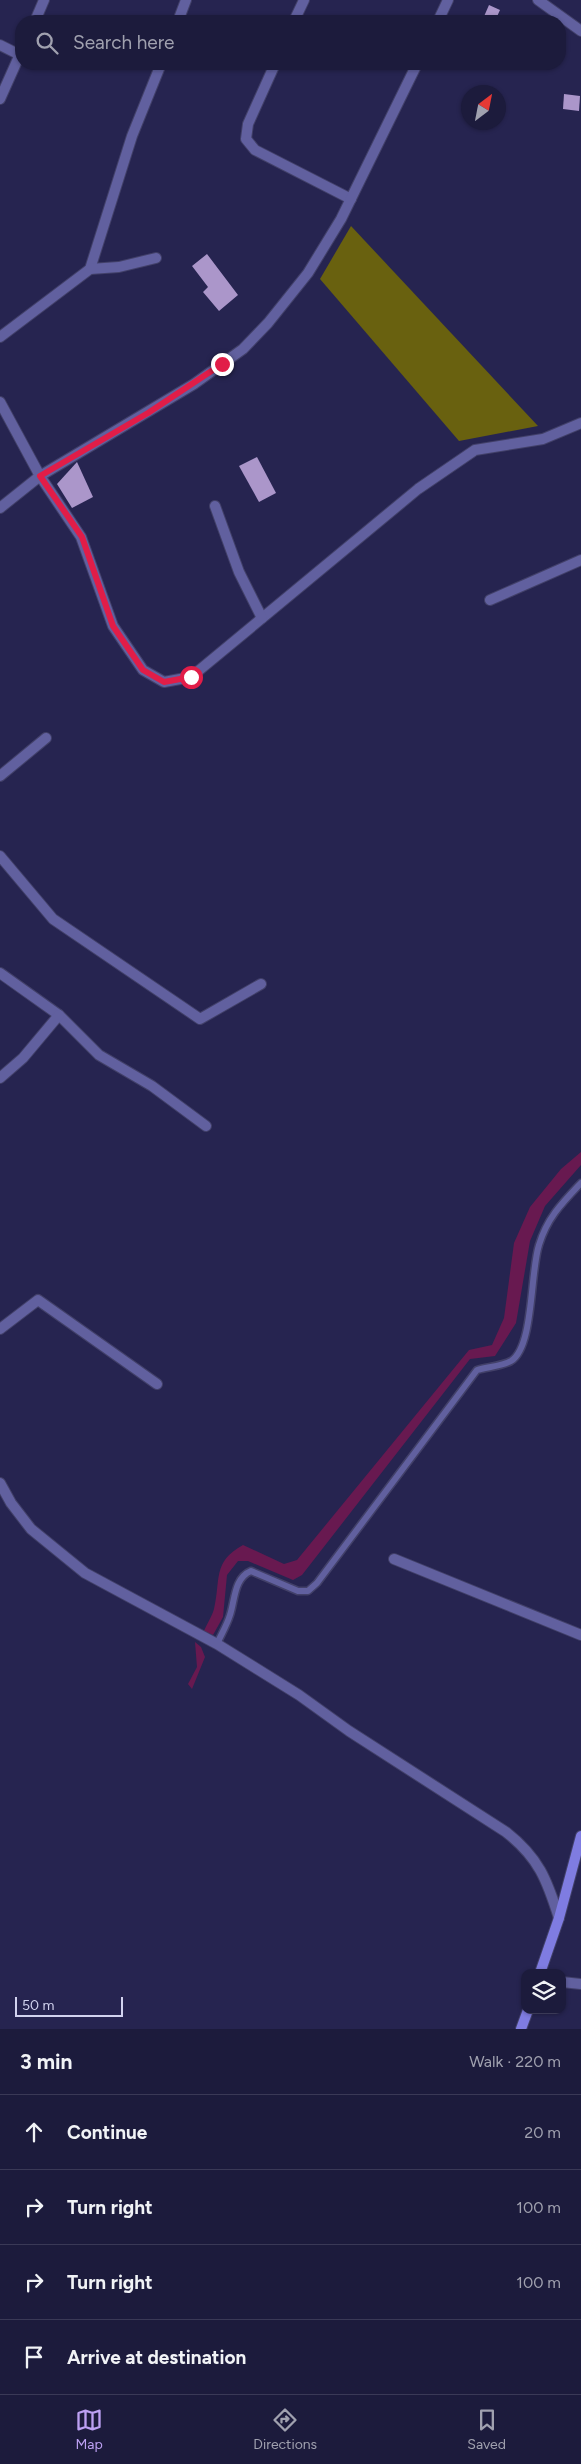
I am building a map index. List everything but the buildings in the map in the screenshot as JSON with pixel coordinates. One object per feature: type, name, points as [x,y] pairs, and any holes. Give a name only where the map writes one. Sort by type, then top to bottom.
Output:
[{"type":"main road","points":[[541,1969],[559,1918],[581,1836]]},
{"type":"main road","points":[[521,2029],[527,2014]]},
{"type":"street","points":[[38,15],[44,0]]},
{"type":"street","points":[[180,15],[186,0]]},
{"type":"street","points":[[297,15],[304,0]]},
{"type":"street","points":[[441,15],[448,0]]},
{"type":"street","points":[[538,0],[559,15]]},
{"type":"street","points":[[566,20],[581,31]]},
{"type":"street","points":[[0,45],[15,51]]},
{"type":"street","points":[[0,99],[15,67]]},
{"type":"street","points":[[90,269],[132,136],[159,70]]},
{"type":"street","points":[[272,70],[248,124],[246,139],[254,150],[351,199]]},
{"type":"street","points":[[0,508],[40,476],[194,384],[243,349],[289,298],[325,248],[414,70]]},
{"type":"street","points":[[0,338],[90,269],[119,267],[156,258]]},
{"type":"street","points":[[0,402],[40,476],[82,537],[113,626],[143,670],[164,682],[191,677],[418,489],[475,450],[543,439],[581,423]]},
{"type":"street","points":[[215,506],[238,572],[262,618]]},
{"type":"street","points":[[490,600],[581,560]]},
{"type":"street","points":[[0,776],[46,738]]},
{"type":"street","points":[[0,856],[53,919],[200,1019],[260,984]]},
{"type":"street","points":[[0,973],[59,1015],[99,1055],[152,1086],[206,1126]]},
{"type":"street","points":[[0,1078],[23,1058],[59,1015]]},
{"type":"street","points":[[0,1329],[38,1300],[157,1384]]},
{"type":"street","points":[[0,1483],[11,1503],[31,1529],[85,1573],[217,1644],[299,1695],[349,1731],[506,1832],[524,1846],[546,1877],[559,1918]]},
{"type":"street","points":[[394,1559],[581,1635]]},
{"type":"street","points":[[566,1982],[581,1984]]},
{"type":"lane","points":[[217,1644],[230,1617],[238,1583],[245,1573],[251,1571],[298,1591],[308,1591],[317,1583],[477,1370],[510,1362],[517,1355],[531,1318],[533,1268],[539,1244],[554,1210],[581,1183]]},
{"type":"shaded area","points":[[351,226],[538,426],[459,441],[320,279]]},
{"type":"shaded area","points":[[581,1152],[581,1165],[545,1206],[530,1241],[516,1323],[495,1356],[470,1359],[302,1575],[293,1580],[248,1561],[238,1561],[227,1575],[223,1617],[213,1635],[204,1631],[214,1609],[222,1565],[233,1551],[243,1545],[284,1564],[297,1560],[469,1350],[492,1345],[504,1318],[514,1243],[530,1207],[561,1169]]},
{"type":"shaded area","points":[[195,1642],[201,1647],[205,1657],[192,1689],[188,1684],[197,1667]]},
{"type":"route","points":[[191,677],[164,682],[143,670],[113,626],[82,537],[40,476],[148,413],[222,364]]}]
